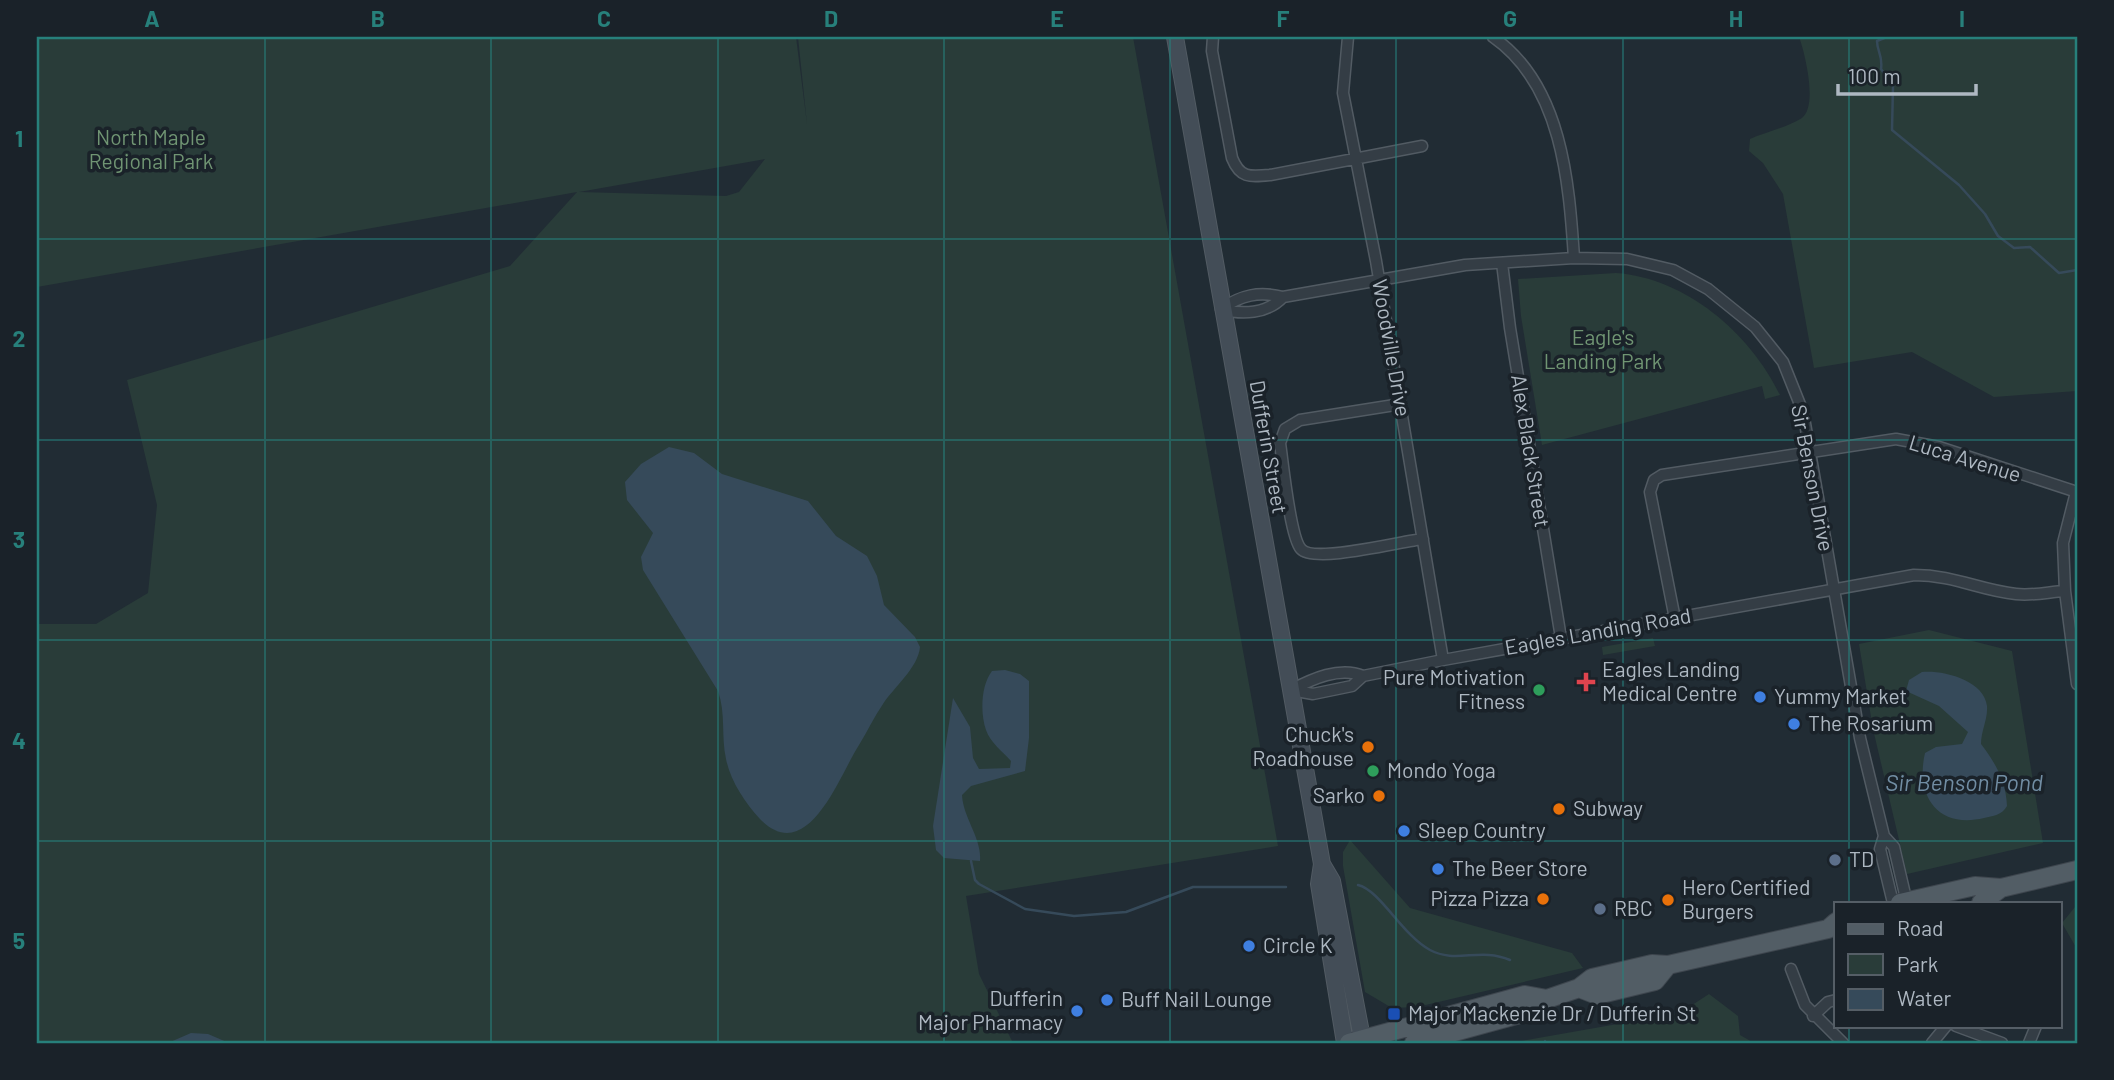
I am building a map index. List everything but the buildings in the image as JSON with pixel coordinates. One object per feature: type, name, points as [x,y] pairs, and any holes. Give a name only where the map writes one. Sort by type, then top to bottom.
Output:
[{"type":"main road","name":"Dufferin Street","points":[[1175,37],[1221,309],[1322,864],[1332,881],[1355,1042]]},
{"type":"main road","points":[[1906,902],[1975,886],[2001,888],[2077,870]]},
{"type":"main road","points":[[1982,902],[2001,888]]},
{"type":"main road","points":[[1413,1043],[1531,1012],[1547,999],[1579,988],[1592,978],[1652,964],[1668,965],[1833,928]]},
{"type":"main road","points":[[1355,1042],[1525,995],[1547,999]]},
{"type":"street","points":[[1213,37],[1212,51],[1232,158],[1238,172],[1244,176],[1270,175],[1422,146]]},
{"type":"street","name":"Woodville Drive","points":[[1348,37],[1343,93],[1401,404],[1443,660]]},
{"type":"street","points":[[1493,37],[1510,48],[1525,70],[1560,139],[1567,172],[1574,258]]},
{"type":"street","name":"Sir Benson Drive","points":[[1221,309],[1242,313],[1274,307],[1283,298],[1465,265],[1574,258],[1626,259],[1673,270],[1708,289],[1731,306],[1755,327],[1783,362],[1803,412],[1860,738],[1884,836],[1894,846],[1902,902]]},
{"type":"street","name":"Alex Black Street","points":[[1502,263],[1510,328],[1561,638]]},
{"type":"street","points":[[1401,404],[1300,420],[1284,429],[1280,443],[1295,534],[1301,549],[1308,554],[1327,555],[1423,538]]},
{"type":"street","name":"Luca Avenue","points":[[1675,618],[1651,494],[1654,480],[1663,474],[1896,439],[1939,447],[2077,492]]},
{"type":"street","points":[[2077,492],[2063,544],[2065,591],[2077,684]]},
{"type":"street","name":"Eagles Landing Road","points":[[1291,690],[1313,694],[1352,685],[1363,676],[1443,660],[1914,575],[1951,577],[2016,594],[2040,595],[2065,591]]},
{"type":"street","points":[[1791,970],[1805,1006],[1843,1043]]},
{"type":"street","points":[[1813,1016],[1834,1000]]},
{"type":"street","points":[[1932,1043],[1945,1028]]},
{"type":"street","points":[[1961,1028],[2002,1043]]},
{"type":"green space","name":"North Maple Regional Park","points":[[37,37],[796,37],[807,124],[798,37],[1133,37],[1278,846],[966,896],[979,974],[1013,1043],[37,1043],[37,624],[96,624],[148,593],[157,505],[127,380],[510,266],[577,192],[37,287]],"holes":[[[765,159],[739,192],[726,196],[579,192]]]},
{"type":"green space","points":[[1799,37],[2077,37],[2077,391],[1994,397],[1912,352],[1814,368],[1783,194],[1763,163],[1749,151],[1750,139],[1784,127],[1802,118],[1807,112],[1809,79]]},
{"type":"green space","name":"Eagle's Landing Park","points":[[1616,273],[1667,285],[1691,297],[1713,313],[1752,350],[1780,395],[1765,399],[1762,386],[1542,445],[1521,316],[1518,279]]},
{"type":"green space","points":[[1929,630],[2012,651],[2043,843],[1907,874],[1873,729],[1859,644]]},
{"type":"green space","points":[[1653,638],[1655,646],[1603,655],[1602,647]]},
{"type":"green space","points":[[1350,840],[1410,908],[1572,953],[1583,968],[1417,1007],[1392,1008],[1365,992],[1343,866],[1343,852]]},
{"type":"green space","points":[[2077,907],[2077,949],[2062,923]]},
{"type":"green space","points":[[1709,994],[1738,1016],[1740,1035],[1754,1043],[1510,1043],[1680,1013]]},
{"type":"water","points":[[669,447],[694,453],[722,474],[808,501],[836,536],[867,556],[877,576],[884,605],[915,637],[920,647],[915,662],[880,709],[832,794],[807,825],[793,832],[777,831],[760,819],[739,791],[726,759],[718,691],[643,570],[641,557],[653,533],[627,500],[625,482],[641,464]]},
{"type":"water","points":[[1005,670],[1020,674],[1029,681],[1029,738],[1025,771],[971,786],[962,795],[978,844],[980,861],[944,858],[936,850],[933,826],[953,698],[970,727],[973,758],[979,769],[1010,768],[1011,761],[988,734],[982,708],[988,677],[992,671]]},
{"type":"water","name":"Sir Benson Pond","points":[[1922,672],[1961,678],[1979,689],[1984,697],[1987,711],[1981,744],[1996,766],[2005,789],[2007,806],[2000,813],[1968,820],[1954,819],[1942,814],[1927,795],[1923,769],[1925,753],[1936,747],[1962,744],[1968,732],[1939,706],[1906,691],[1909,680]]},
{"type":"water","points":[[191,1033],[208,1034],[229,1043],[168,1043]]},
{"type":"waterway","points":[[1887,37],[1877,41],[1881,69],[1893,86],[1892,130],[1959,185],[1985,214],[1998,236],[2014,248],[2030,247],[2059,273],[2077,270]]},
{"type":"waterway","points":[[971,861],[975,880],[979,884],[1025,909],[1074,916],[1126,912],[1193,887],[1286,887]]},
{"type":"waterway","points":[[1358,885],[1375,895],[1410,934],[1430,950],[1449,956],[1489,955],[1510,960]]},
{"type":"place","name":"Eagles Landing Medical Centre","points":[[1586,682]]},
{"type":"place","name":"Pure Motivation Fitness","points":[[1539,690]]},
{"type":"place","name":"Yummy Market","points":[[1760,697]]},
{"type":"place","name":"The Rosarium","points":[[1794,724]]},
{"type":"place","name":"Chuck's Roadhouse","points":[[1368,747]]},
{"type":"place","name":"Mondo Yoga","points":[[1373,771]]},
{"type":"place","name":"Sarko","points":[[1379,796]]},
{"type":"place","name":"Subway","points":[[1559,809]]},
{"type":"place","name":"Sleep Country","points":[[1404,831]]},
{"type":"place","name":"TD","points":[[1835,860]]},
{"type":"place","name":"The Beer Store","points":[[1438,869]]},
{"type":"place","name":"Pizza Pizza","points":[[1543,899]]},
{"type":"place","name":"Hero Certified Burgers","points":[[1668,900]]},
{"type":"place","name":"RBC","points":[[1600,909]]},
{"type":"place","name":"Circle K","points":[[1249,946]]},
{"type":"place","name":"Buff Nail Lounge","points":[[1107,1000]]},
{"type":"place","name":"Dufferin Major Pharmacy","points":[[1077,1011]]},
{"type":"place","name":"Major Mackenzie Dr / Dufferin St","points":[[1394,1014]]}]
